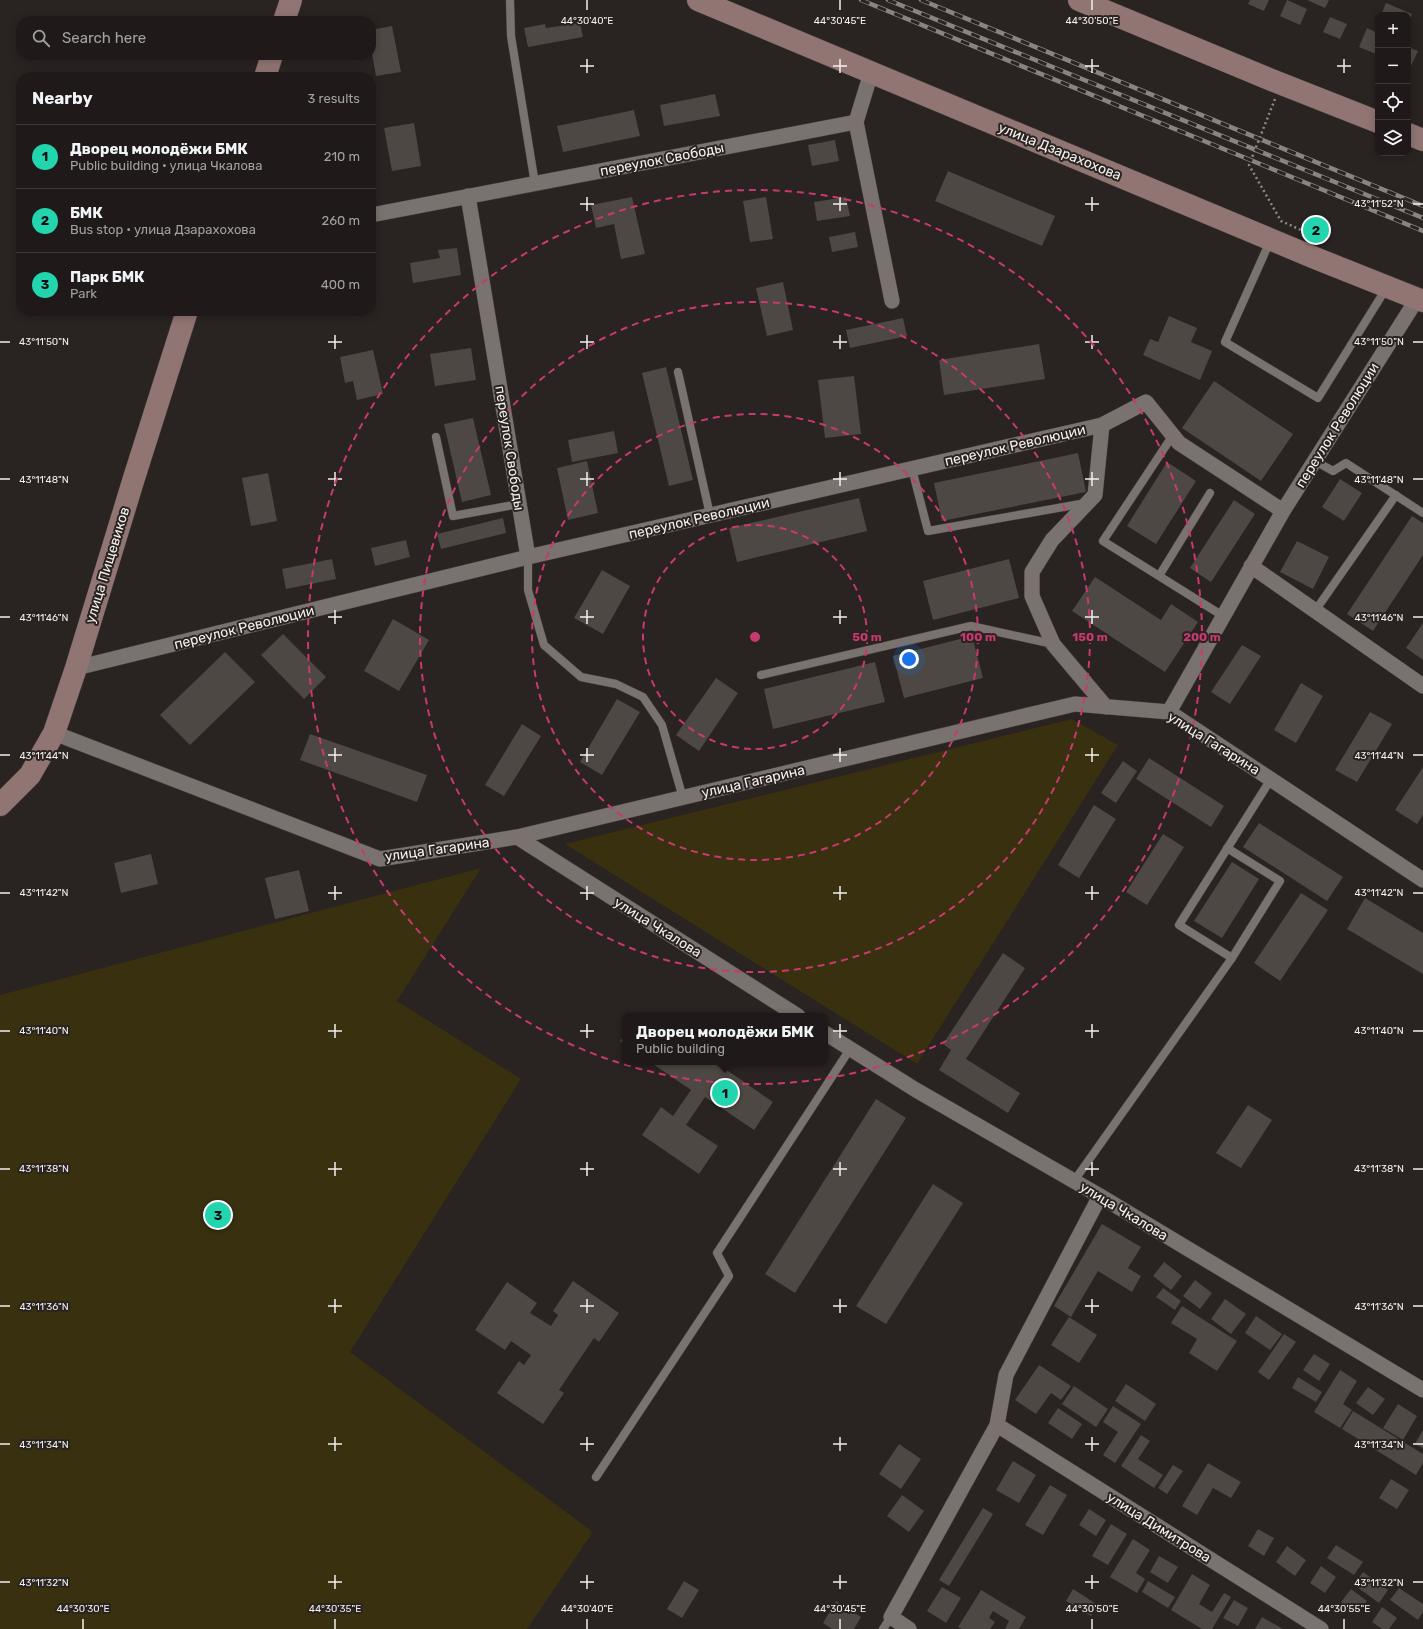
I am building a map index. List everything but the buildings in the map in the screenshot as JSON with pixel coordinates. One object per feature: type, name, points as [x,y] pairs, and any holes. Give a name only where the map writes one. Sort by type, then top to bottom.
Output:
[{"type":"street","points":[[286,16],[291,0]]},
{"type":"street","name":"улица Дзарахохова","points":[[698,0],[1315,258],[1420,300]]},
{"type":"street","points":[[1078,0],[1375,121]]},
{"type":"street","points":[[267,72],[270,60]]},
{"type":"street","points":[[871,73],[856,122],[892,301]]},
{"type":"street","name":"переулок Свободы","points":[[376,214],[856,122]]},
{"type":"street","points":[[1411,135],[1423,140]]},
{"type":"street","name":"переулок Свободы","points":[[468,196],[528,557]]},
{"type":"street","name":"переулок Революции","points":[[1169,712],[1283,511],[1420,300]]},
{"type":"street","name":"улица Пищевиков","points":[[0,805],[30,775],[54,733],[76,668],[185,316]]},
{"type":"street","name":"переулок Революции","points":[[76,668],[528,557],[1102,425],[1146,402],[1179,443],[1283,511]]},
{"type":"street","points":[[1102,425],[1095,495],[1052,540],[1032,572],[1032,596],[1053,644],[1106,707]]},
{"type":"street","points":[[1251,566],[1423,686]]},
{"type":"street","name":"улица Гагарина","points":[[54,733],[380,859],[517,837],[1075,704],[1169,712],[1423,880]]},
{"type":"street","name":"улица Чкалова","points":[[517,837],[793,1013]]},
{"type":"street","name":"улица Чкалова","points":[[828,1035],[916,1090],[1100,1196],[1423,1390]]},
{"type":"street","points":[[909,1629],[887,1623],[997,1425],[1006,1375],[1100,1196]]},
{"type":"street","name":"улица Димитрова","points":[[997,1425],[1321,1629]]},
{"type":"lane","points":[[510,0],[511,36],[535,184]]},
{"type":"lane","points":[[1271,239],[1225,342],[1318,398],[1387,287]]},
{"type":"lane","points":[[678,372],[710,515]]},
{"type":"lane","points":[[1173,435],[1103,541],[1223,616]]},
{"type":"lane","points":[[436,437],[453,516],[519,504]]},
{"type":"lane","points":[[1315,461],[1333,471],[1346,463],[1423,513]]},
{"type":"lane","points":[[912,469],[928,531],[1088,502]]},
{"type":"lane","points":[[1159,576],[1210,493]]},
{"type":"lane","points":[[1315,611],[1396,495]]},
{"type":"lane","points":[[528,557],[528,590],[544,645],[581,676],[616,684],[643,697],[662,725],[683,798]]},
{"type":"lane","points":[[761,674],[971,626],[1053,644]]},
{"type":"lane","points":[[1232,958],[1179,925],[1271,779]]},
{"type":"lane","points":[[1074,1181],[1232,958],[1280,881],[1227,848]]},
{"type":"lane","points":[[596,1477],[729,1276],[717,1253],[850,1049]]},
{"type":"path","points":[[1267,118],[1249,165],[1281,222],[1323,240],[1315,258]]},
{"type":"shaded area","points":[[1072,719],[1118,745],[917,1064],[565,844]]},
{"type":"shaded area","points":[[481,868],[397,1001],[521,1079],[350,1352],[593,1532],[527,1629],[0,1629],[0,995]]},
{"type":"railway","points":[[861,0],[1423,231]]},
{"type":"railway","points":[[888,0],[1423,218]]},
{"type":"railway","points":[[921,0],[1423,206]]},
{"type":"place","name":"БМК","points":[[1316,230]]},
{"type":"place","name":"Дворец молодёжи БМК","points":[[725,1093]]},
{"type":"place","name":"Парк БМК","points":[[218,1215]]}]
